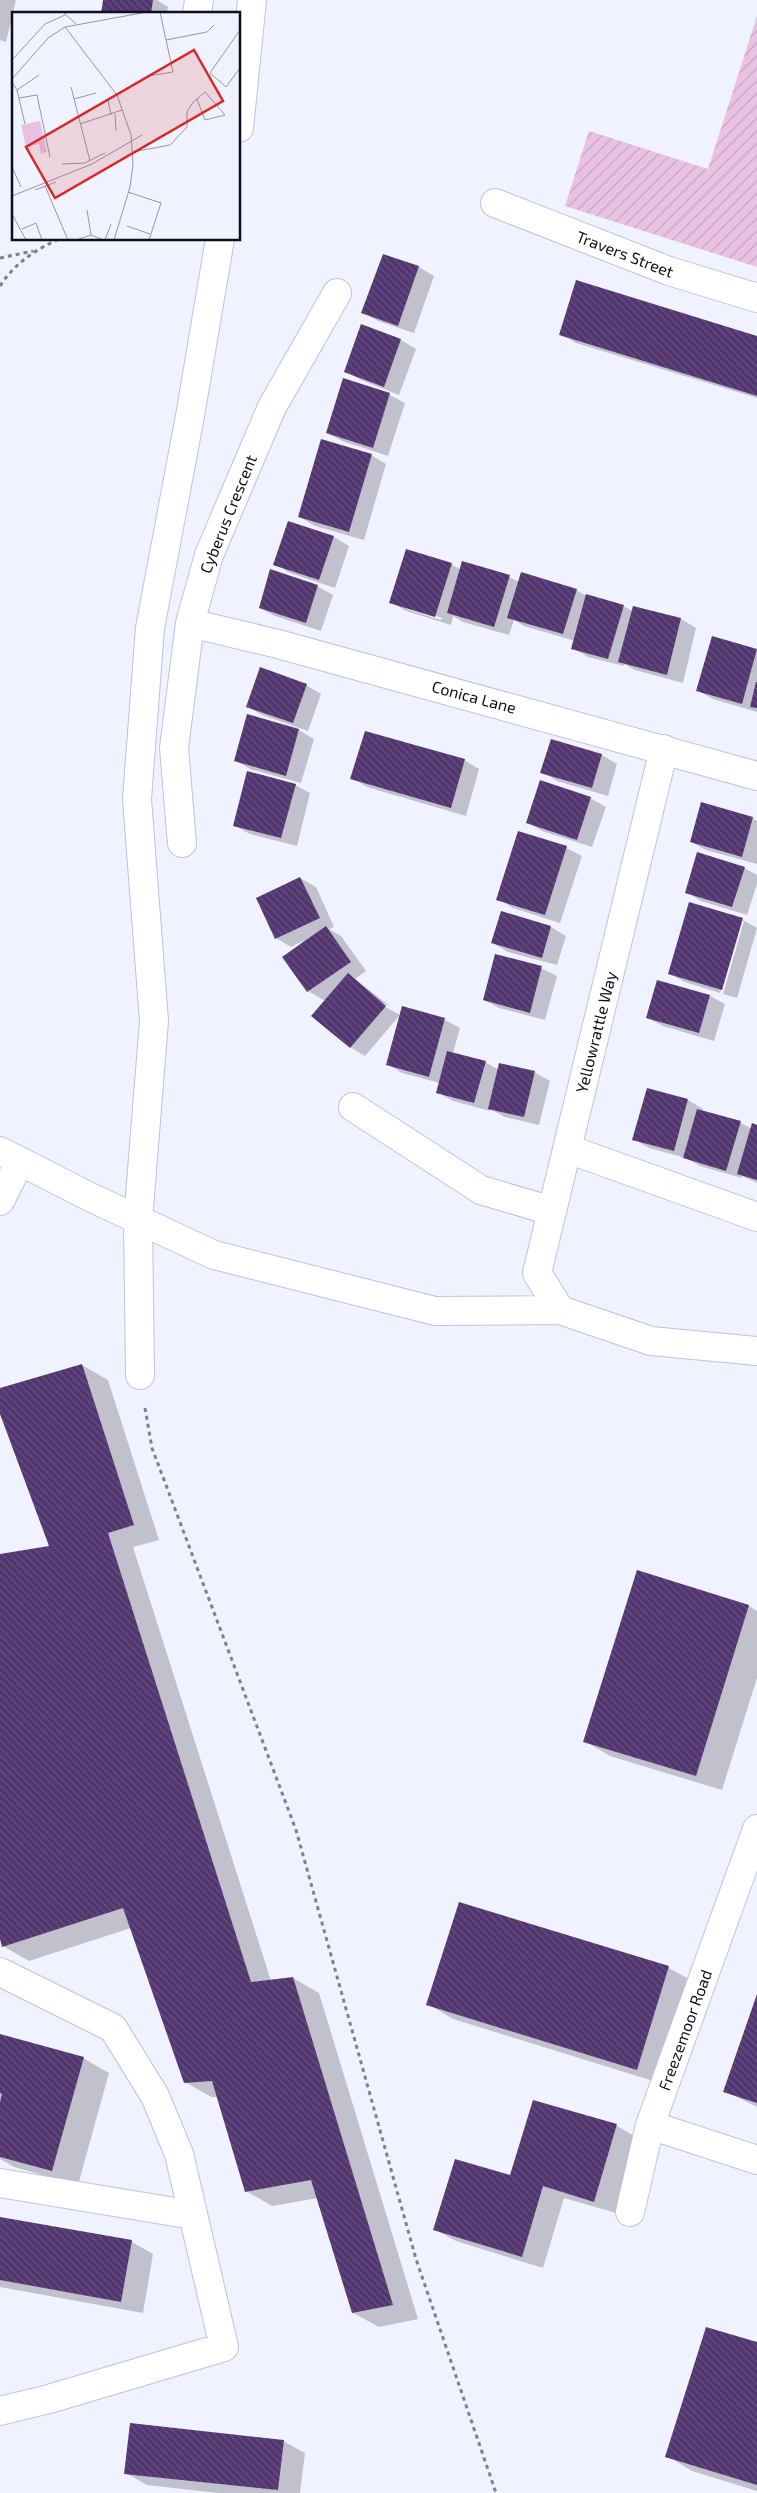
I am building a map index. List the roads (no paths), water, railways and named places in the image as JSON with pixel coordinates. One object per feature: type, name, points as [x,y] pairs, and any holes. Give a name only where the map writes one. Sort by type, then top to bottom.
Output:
[{"type":"street","points":[[240,118],[252,0]]},
{"type":"street","name":"Travers Street","points":[[495,203],[669,271],[757,298]]},
{"type":"street","points":[[140,1375],[138,1220],[154,1021],[137,799],[150,628],[190,416],[220,240]]},
{"type":"street","name":"Cyberus Crescent","points":[[182,843],[174,748],[190,623],[209,555],[272,407],[337,293]]},
{"type":"street","name":"Conica Lane","points":[[190,623],[278,644],[664,748],[757,776]]},
{"type":"street","name":"Yellowrattle Way","points":[[560,1310],[537,1273],[664,748]]},
{"type":"street","points":[[353,1107],[481,1190],[552,1211]]},
{"type":"street","points":[[568,1149],[757,1217]]},
{"type":"street","points":[[0,1202],[10,1156],[138,1220],[214,1255],[435,1311],[560,1310],[651,1341],[757,1350]]},
{"type":"street","name":"Freezemoor Road","points":[[630,2212],[650,2126],[757,1829]]},
{"type":"street","points":[[0,1972],[113,2028],[155,2096],[179,2154],[224,2347],[49,2399],[0,2411]]},
{"type":"street","points":[[650,2126],[757,2160]]},
{"type":"street","points":[[0,2183],[194,2215]]}]
